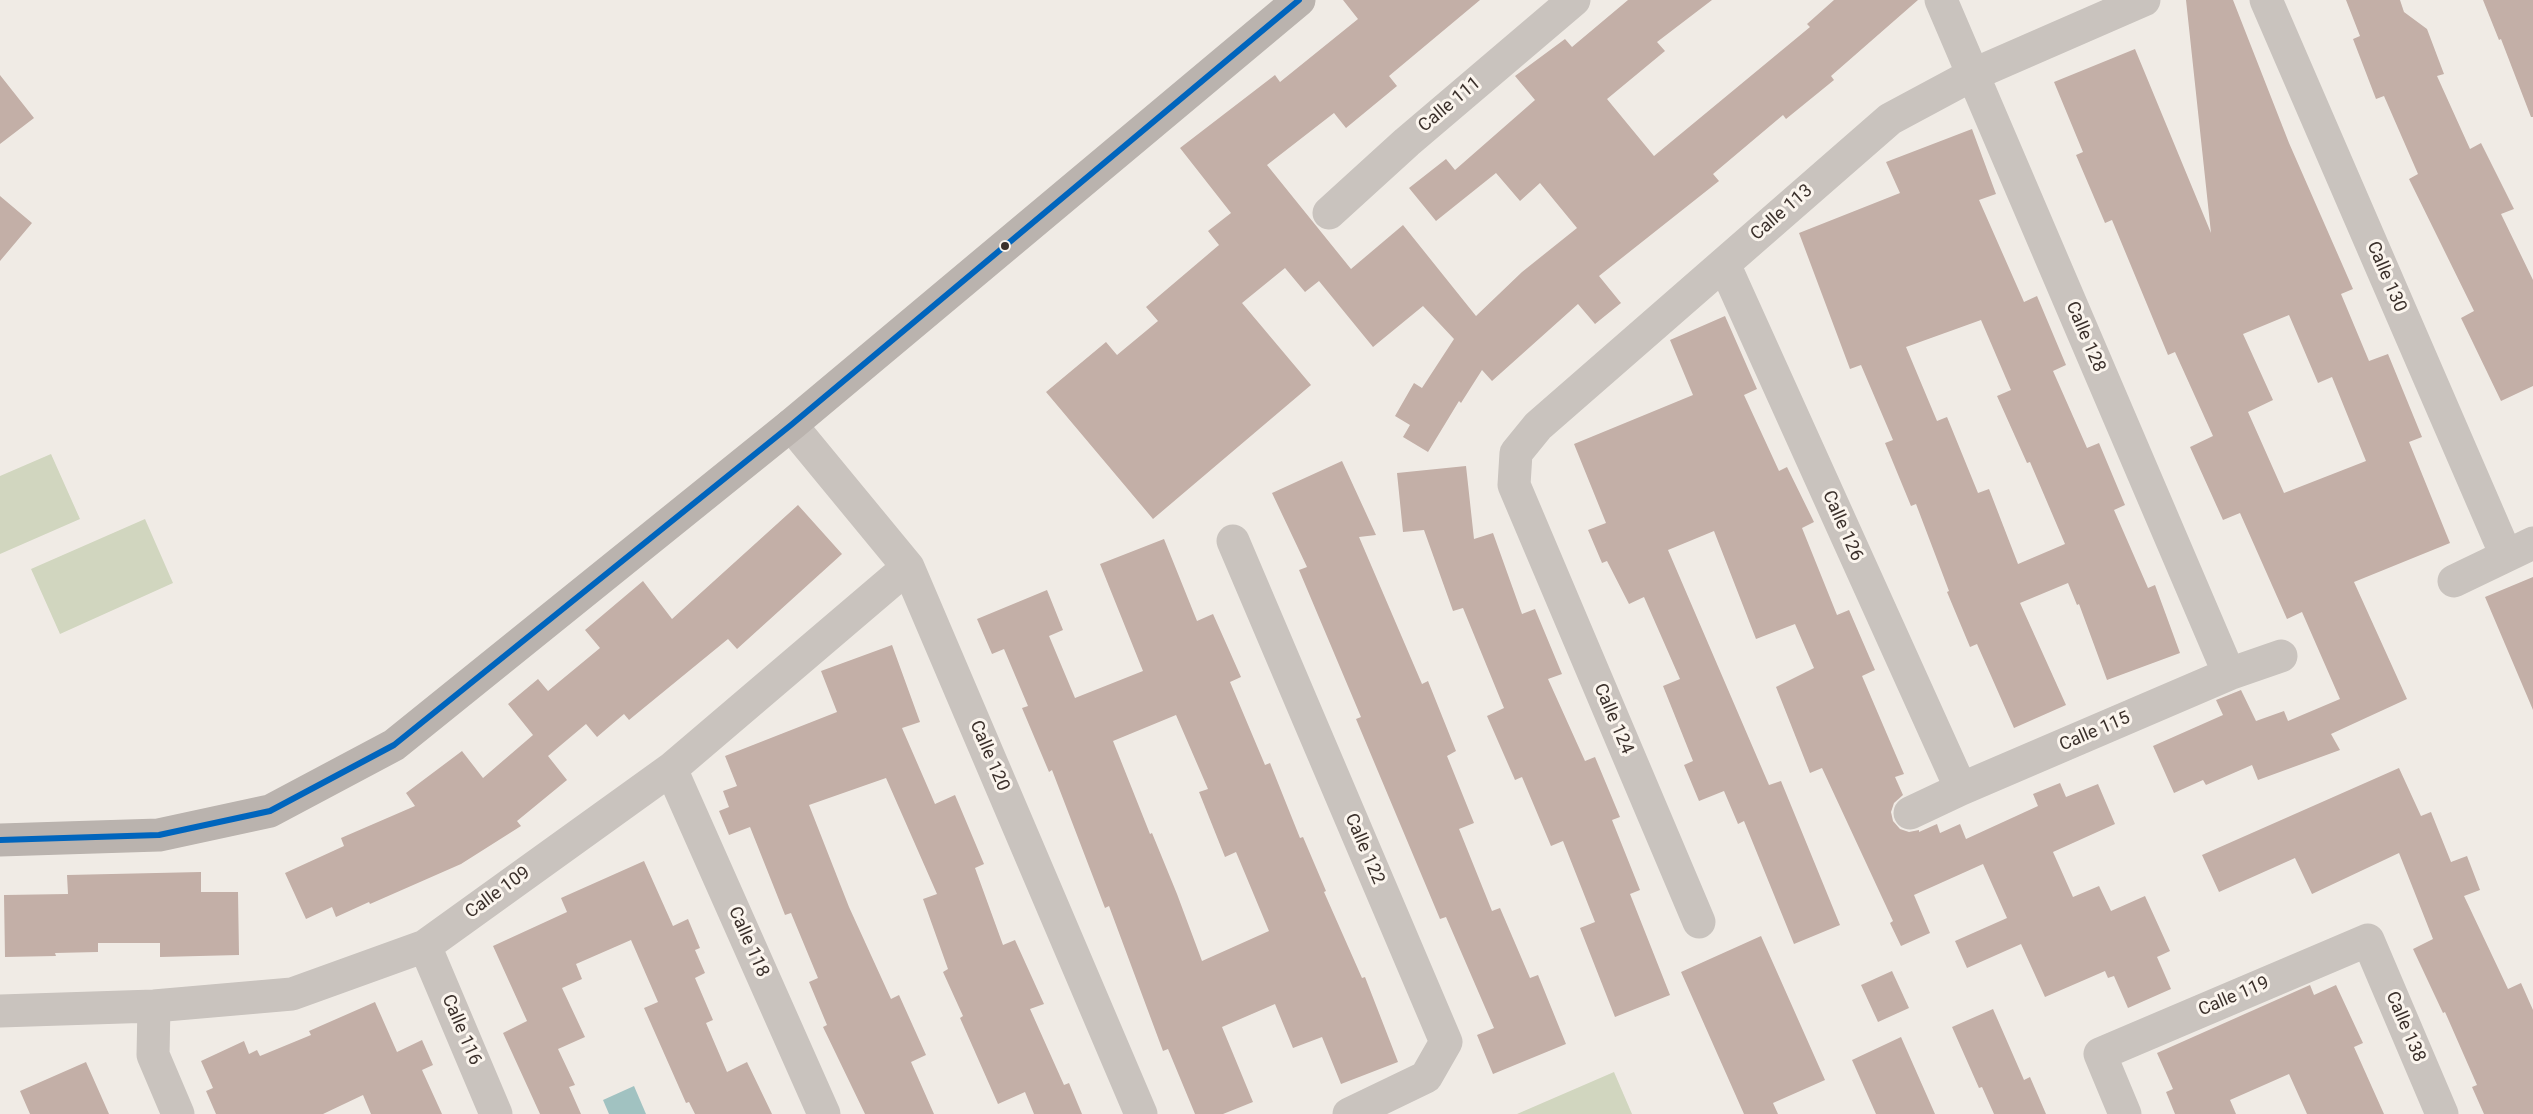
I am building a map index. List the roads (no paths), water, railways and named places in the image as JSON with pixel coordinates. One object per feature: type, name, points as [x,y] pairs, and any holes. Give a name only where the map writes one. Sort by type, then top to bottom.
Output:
[{"type":"street","points":[[0,840],[159,835],[270,811],[394,745],[791,425],[1299,0]]},
{"type":"street","name":"Calle 111","points":[[1329,213],[1407,142],[1574,0]]},
{"type":"street","name":"Calle 128","points":[[1941,0],[2229,675]]},
{"type":"street","name":"Calle 113","points":[[1528,516],[1514,484],[1516,453],[1538,426],[1890,119],[1972,75],[2144,0]]},
{"type":"street","name":"Calle 130","points":[[2266,0],[2520,549]]},
{"type":"street","name":"Calle 126","points":[[1724,264],[1961,789]]},
{"type":"street","name":"Calle 120","points":[[791,425],[908,567],[1142,1114]]},
{"type":"street","name":"Calle 124","points":[[1528,516],[1699,922]]},
{"type":"street","name":"Calle 122","points":[[1233,541],[1446,1042],[1426,1077],[1349,1114]]},
{"type":"street","points":[[2454,581],[2520,549]]},
{"type":"street","name":"Calle 109","points":[[0,1011],[154,1006],[292,994],[425,946],[671,769],[908,567]]},
{"type":"street","name":"Calle 115","points":[[1910,813],[2229,675],[2281,656]]},
{"type":"street","name":"Calle 118","points":[[671,769],[824,1114]]},
{"type":"street","name":"Calle 119","points":[[2125,1114],[2100,1054],[2368,940]]},
{"type":"street","name":"Calle 138","points":[[2368,940],[2442,1114]]},
{"type":"street","name":"Calle 116","points":[[425,946],[496,1114]]},
{"type":"street","points":[[154,1006],[153,1055],[178,1114]]},
{"type":"water","points":[[634,1086],[646,1114],[609,1114],[603,1100]]}]
